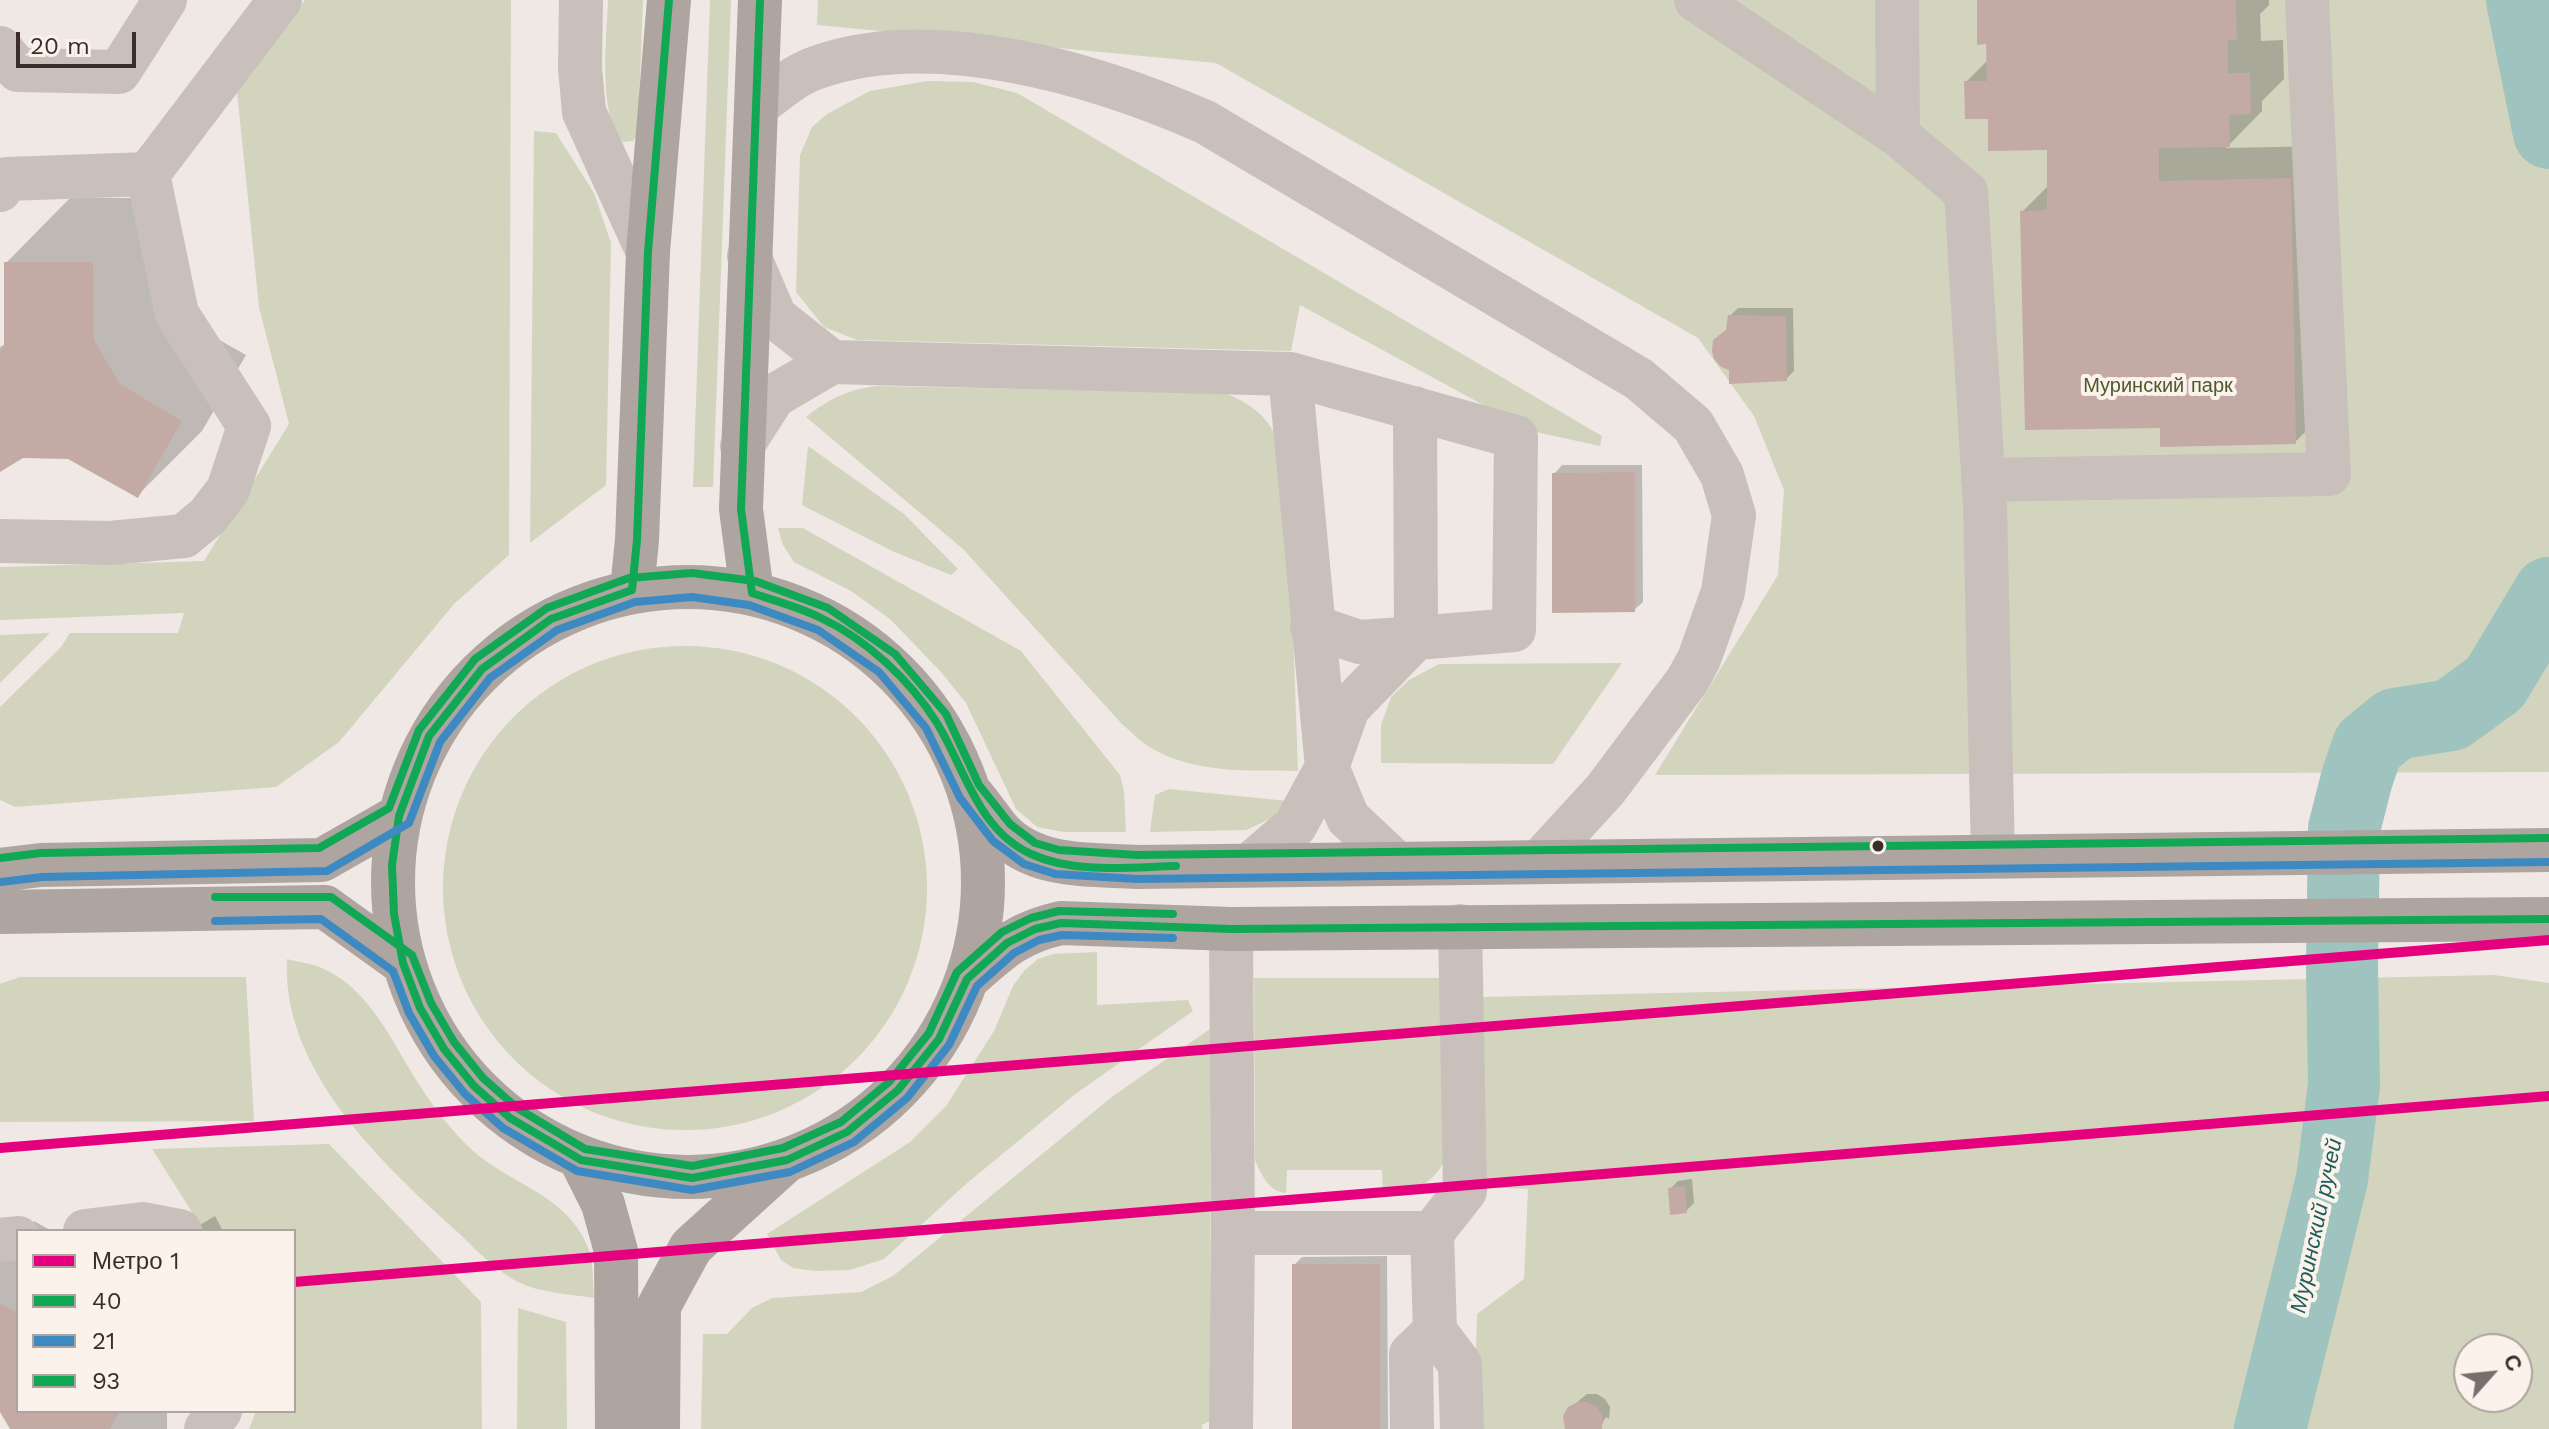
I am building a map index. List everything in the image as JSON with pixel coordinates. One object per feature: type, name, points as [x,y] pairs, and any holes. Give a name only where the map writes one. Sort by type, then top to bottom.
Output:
[{"type":"main road","points":[[632,590],[637,540],[648,252],[669,0]]},
{"type":"main road","points":[[752,593],[741,509],[760,0]]},
{"type":"main road","points":[[969,791],[982,853],[981,917],[967,979],[939,1039],[898,1090],[847,1132],[787,1160],[692,1178],[581,1160],[510,1118],[474,1086],[444,1049],[420,1008],[403,963],[394,914],[392,865],[399,816],[429,736],[482,669],[551,619],[632,590],[692,585],[752,593],[824,619],[887,663],[936,721],[969,791],[1002,833],[1030,854],[1057,862],[1137,867],[2549,850]]},
{"type":"main road","points":[[21,867],[322,860],[399,816]]},
{"type":"main road","points":[[0,912],[325,907],[403,963]]},
{"type":"main road","points":[[967,979],[1007,943],[1035,929],[1061,923],[1231,929],[2549,919]]},
{"type":"main road","points":[[581,1160],[603,1204],[616,1251],[617,1429]]},
{"type":"main road","points":[[658,1429],[659,1306],[691,1247],[787,1160]]},
{"type":"street","points":[[0,48],[18,70],[119,72],[165,0]]},
{"type":"street","points":[[0,541],[110,543],[184,536],[208,516],[228,490],[249,426],[177,314],[148,174],[280,0]]},
{"type":"street","points":[[581,0],[580,68],[584,112],[648,252]]},
{"type":"street","points":[[1696,0],[1898,135],[1966,192],[1983,480],[1993,856]]},
{"type":"street","points":[[1897,0],[1898,135]]},
{"type":"street","points":[[1983,480],[2329,474],[2307,0]]},
{"type":"street","points":[[756,107],[787,82],[816,67],[870,54],[912,51],[997,59],[1093,78],[1149,97],[1205,122],[1639,379],[1693,425],[1722,475],[1734,515],[1723,592],[1699,659],[1687,681],[1605,790],[1539,862]]},
{"type":"street","points":[[0,190],[7,179],[148,174]]},
{"type":"street","points":[[749,256],[775,317],[832,362]]},
{"type":"street","points":[[742,446],[774,396],[832,362],[1290,374],[1516,437],[1514,630],[1359,642],[1312,626]]},
{"type":"street","points":[[1290,374],[1327,767],[1348,818],[1395,862]]},
{"type":"street","points":[[1251,864],[1295,826],[1327,767],[1348,708],[1416,638],[1415,408]]},
{"type":"street","points":[[0,845],[21,867]]},
{"type":"street","points":[[1460,926],[1465,1191],[1432,1233],[1435,1331],[1460,1364],[1462,1429]]},
{"type":"street","points":[[1231,929],[1231,1429]]},
{"type":"street","points":[[102,1229],[143,1224],[169,1229]]},
{"type":"street","points":[[1233,1233],[1432,1233]]},
{"type":"street","points":[[1412,1429],[1411,1354],[1435,1331]]},
{"type":"street","points":[[206,1429],[218,1413]]},
{"type":"green space","points":[[305,0],[511,0],[509,555],[454,604],[339,742],[276,787],[15,807],[0,800],[0,707],[61,647],[70,633],[178,633],[184,613],[0,620],[0,567],[204,561],[289,424],[259,307],[237,91]]},
{"type":"green space","points":[[608,0],[643,0],[638,134],[633,141],[623,142],[610,113],[605,74]]},
{"type":"green space","points":[[710,0],[731,0],[713,487],[693,487]]},
{"type":"green space","name":"Муринский парк","points":[[818,0],[2549,0],[2549,772],[1655,775],[1778,575],[1784,490],[1754,416],[1698,338],[1216,63],[817,25]]},
{"type":"green space","points":[[927,81],[973,82],[1017,93],[1602,436],[1600,446],[1531,431],[1300,305],[1291,351],[857,340],[824,327],[796,292],[800,155],[812,127],[827,114],[870,91]]},
{"type":"green space","points":[[534,131],[556,133],[594,193],[611,243],[606,485],[530,543]]},
{"type":"green space","points":[[876,386],[1225,393],[1258,412],[1277,438],[1287,463],[1298,771],[1223,769],[1186,762],[1151,748],[1122,724],[963,549],[806,417],[839,396]]},
{"type":"green space","points":[[808,446],[904,514],[958,569],[951,575],[892,551],[802,505]]},
{"type":"green space","points":[[778,528],[803,528],[1021,651],[1120,775],[1126,832],[1064,832],[1037,827],[1016,809],[966,703],[941,672],[890,619],[851,591],[794,562],[783,545]]},
{"type":"green space","points":[[50,633],[0,683],[0,635]]},
{"type":"green space","points":[[685,646],[732,651],[777,665],[819,687],[856,717],[886,754],[908,796],[922,841],[927,888],[922,935],[908,980],[886,1022],[856,1059],[819,1089],[777,1111],[732,1125],[685,1130],[638,1125],[593,1111],[551,1089],[514,1059],[484,1022],[462,980],[448,935],[443,888],[448,841],[462,796],[484,754],[514,717],[551,687],[593,665],[638,651]]},
{"type":"green space","points":[[1622,663],[1553,764],[1381,763],[1381,725],[1391,697],[1409,680],[1439,664]]},
{"type":"green space","points":[[1169,789],[1288,801],[1270,819],[1246,830],[1150,832],[1155,795]]},
{"type":"green space","points":[[1097,952],[1097,1005],[1188,1000],[1193,1011],[1074,1095],[966,1184],[884,1259],[850,1270],[815,1271],[793,1268],[781,1260],[767,1234],[910,1142],[946,1106],[994,1031],[1013,986],[1024,971],[1038,959],[1053,954]]},
{"type":"green space","points":[[287,959],[317,966],[350,986],[375,1013],[427,1097],[463,1141],[484,1160],[542,1195],[568,1216],[590,1254],[594,1298],[534,1288],[507,1276],[423,1200],[365,1141],[317,1074],[300,1037],[289,999]]},
{"type":"green space","points":[[2494,975],[2549,983],[2549,1429],[1474,1429],[1477,1314],[1524,1279],[1528,1189],[1479,1187],[1482,997]]},
{"type":"green space","points":[[20,977],[246,977],[254,1121],[0,1122],[0,984]]},
{"type":"green space","points":[[1254,978],[1447,978],[1448,1153],[1437,1173],[1423,1185],[1383,1193],[1382,1170],[1287,1170],[1286,1193],[1266,1181],[1255,1160]]},
{"type":"green space","points":[[1210,1029],[1211,1414],[1210,1421],[1202,1425],[1202,1429],[701,1429],[703,1334],[727,1334],[752,1308],[772,1298],[861,1292],[893,1276],[1113,1096]]},
{"type":"green space","points":[[329,1144],[481,1302],[482,1429],[249,1429],[255,1413],[296,1413],[296,1229],[203,1229],[152,1149]]},
{"type":"green space","points":[[518,1308],[566,1322],[567,1429],[517,1429]]},
{"type":"building","points":[[1977,0],[2236,0],[2237,40],[2228,40],[2228,73],[2250,73],[2251,114],[2229,115],[2230,147],[2159,148],[2159,181],[2291,178],[2296,444],[2160,447],[2160,428],[2025,430],[2020,211],[2047,210],[2047,150],[1988,151],[1988,119],[1965,119],[1964,81],[1987,81],[1986,44],[1977,45]]},
{"type":"building","points":[[4,262],[93,262],[94,340],[120,384],[182,421],[138,498],[68,459],[23,458],[0,472]]},
{"type":"building","points":[[1728,315],[1786,316],[1787,381],[1729,384],[1729,370],[1721,367],[1712,351],[1713,340],[1726,330]]},
{"type":"building","points":[[1635,472],[1635,612],[1552,613],[1552,473]]},
{"type":"building","points":[[1685,1186],[1687,1213],[1670,1215],[1668,1188]]},
{"type":"building","points":[[1292,1264],[1380,1264],[1380,1429],[1292,1429]]},
{"type":"building","points":[[0,1303],[16,1312],[16,1413],[119,1413],[110,1429],[10,1429],[0,1412]]},
{"type":"building","points":[[1578,1402],[1588,1402],[1597,1407],[1603,1416],[1602,1429],[1565,1429],[1563,1416],[1568,1407]]},
{"type":"waterway","name":"Муринский ручей","points":[[2522,0],[2549,133]]},
{"type":"waterway","name":"Муринский ручей","points":[[2270,1429],[2332,1179],[2344,1085],[2344,829],[2357,778],[2368,746],[2395,724],[2451,715],[2495,683],[2549,593]]},
{"type":"metro line","name":"1","points":[[0,1148],[2549,940]]},
{"type":"metro line","name":"1","points":[[296,1282],[2549,1096]]},
{"type":"transit line","name":"40","points":[[669,0],[648,252],[637,540],[632,590],[551,619],[482,669],[429,736],[399,816],[392,865],[394,914],[403,963],[420,1008],[444,1049],[474,1086],[510,1118],[581,1160],[692,1178],[787,1160],[847,1132],[898,1090],[939,1039],[967,979],[1007,943],[1035,929],[1061,923],[1231,929],[2549,919]]},
{"type":"transit line","name":"40","points":[[760,0],[741,509],[752,593],[796,607],[838,627],[871,649],[901,677],[937,723],[985,814],[1013,843],[1048,860],[1084,867],[1176,866]]},
{"type":"transit line","name":"93","points":[[0,858],[41,853],[319,848],[389,808],[419,730],[475,659],[547,608],[629,578],[692,573],[755,581],[828,608],[895,654],[946,714],[979,785],[1010,824],[1035,843],[1059,850],[1137,855],[2549,838]]},
{"type":"transit line","name":"21","points":[[1,882],[42,877],[327,871],[409,823],[440,742],[490,678],[557,630],[635,602],[692,597],[749,605],[818,630],[879,672],[926,728],[960,798],[993,841],[1024,864],[1055,874],[1137,879],[2549,862]]},
{"type":"transit line","name":"93","points":[[215,897],[331,897],[412,955],[431,1003],[454,1042],[483,1078],[517,1108],[585,1149],[692,1166],[783,1148],[841,1122],[889,1082],[929,1033],[957,972],[1002,932],[1031,918],[1059,911],[1173,914]]},
{"type":"transit line","name":"21","points":[[215,921],[321,919],[393,971],[409,1013],[434,1056],[465,1094],[503,1128],[577,1171],[692,1190],[790,1172],[854,1142],[907,1098],[949,1045],[977,986],[1014,953],[1039,940],[1062,935],[1173,938]]}]
